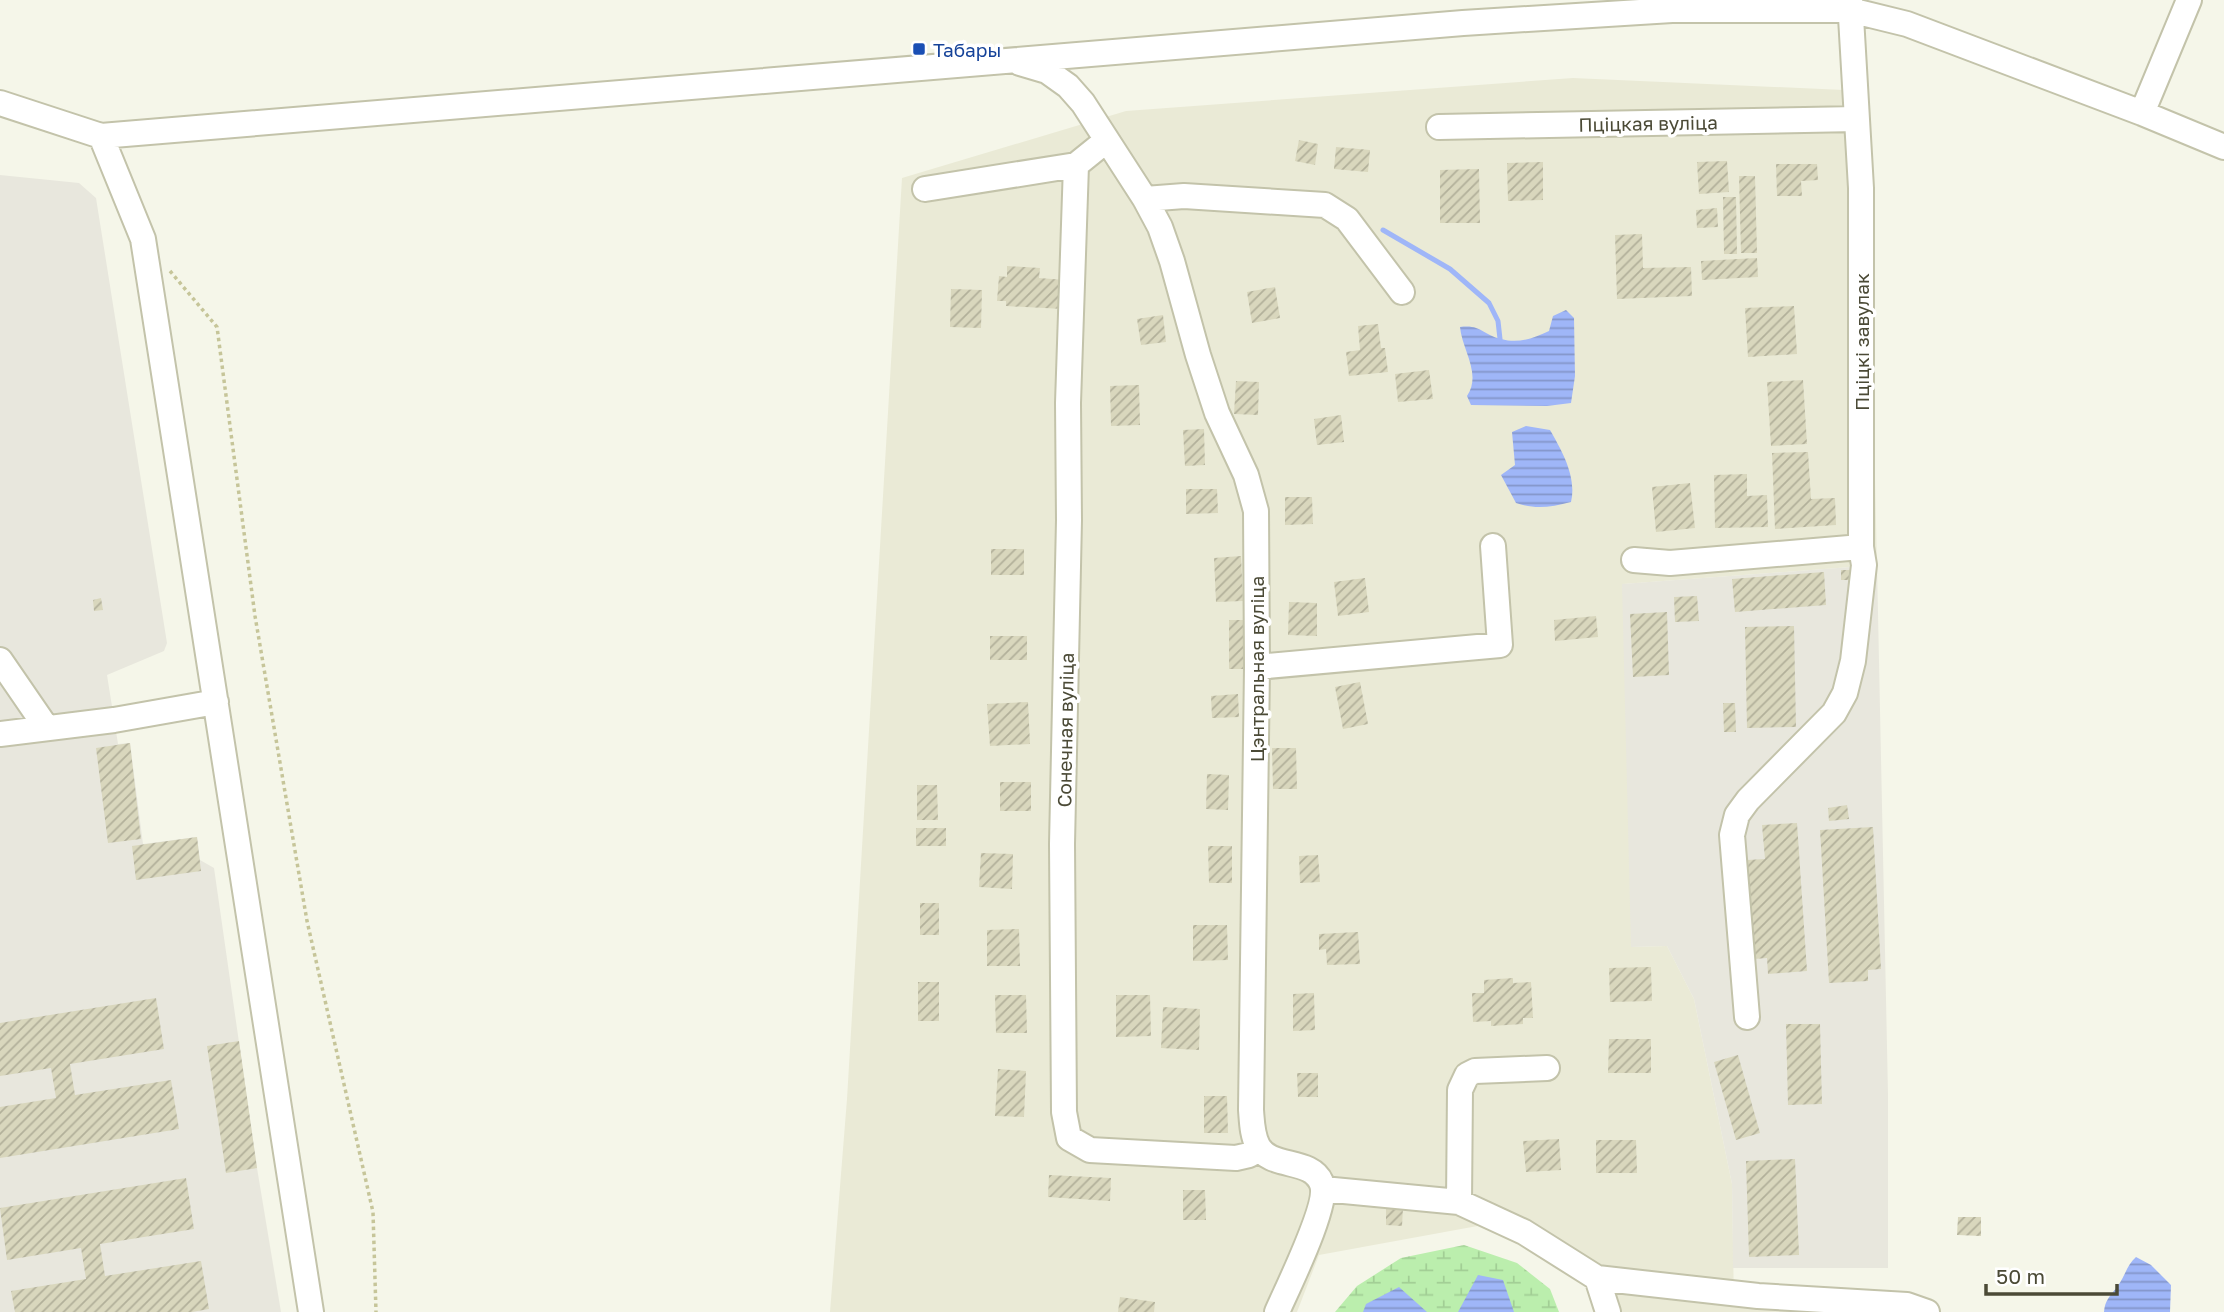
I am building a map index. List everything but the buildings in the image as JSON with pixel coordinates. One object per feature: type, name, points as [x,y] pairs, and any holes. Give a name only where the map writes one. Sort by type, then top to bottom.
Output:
[{"type":"street","points":[[2142,113],[2189,0]]},
{"type":"street","points":[[0,103],[101,136],[1463,23],[1672,10],[1850,5],[1908,24],[2224,147]]},
{"type":"street","name":"Пціцкі завулак","points":[[1747,1017],[1732,835],[1737,814],[1834,713],[1845,693],[1853,661],[1862,556],[1861,188],[1850,5]]},
{"type":"street","points":[[1083,103],[1080,83],[1082,73],[1088,64],[1115,51]]},
{"type":"street","name":"Цэнтральная вуліца","points":[[1009,60],[1047,71],[1068,86],[1083,103],[1145,199],[1160,227],[1217,413],[1246,475],[1256,511],[1257,667],[1251,1110],[1259,1149]]},
{"type":"street","name":"Пціцкая вуліца","points":[[1440,127],[1857,119]]},
{"type":"street","points":[[101,136],[143,239],[311,1312]]},
{"type":"street","points":[[925,188],[1076,165],[1107,140]]},
{"type":"street","name":"Сонечная вуліца","points":[[1076,165],[1068,403],[1069,534],[1062,844],[1064,1112],[1069,1138],[1090,1150],[1236,1158],[1250,1155],[1259,1149]]},
{"type":"street","points":[[1145,199],[1184,196],[1325,205],[1347,219],[1402,292]]},
{"type":"street","points":[[1257,667],[1500,645],[1493,546]]},
{"type":"street","points":[[1634,560],[1670,563],[1862,556]]},
{"type":"street","points":[[0,660],[46,727]]},
{"type":"street","points":[[0,734],[114,720],[216,702]]},
{"type":"street","points":[[1459,1202],[1460,1090],[1467,1075],[1475,1071],[1547,1068]]},
{"type":"street","points":[[1259,1149],[1271,1159],[1312,1172],[1321,1180],[1323,1189],[1322,1201],[1306,1245],[1277,1312]]},
{"type":"street","points":[[1323,1189],[1459,1202],[1524,1232],[1597,1278],[1758,1297],[1907,1306],[1927,1312]]},
{"type":"street","points":[[1597,1278],[1608,1312]]},
{"type":"path","points":[[167,269],[217,327],[255,616],[307,921],[373,1212],[376,1312]]},
{"type":"shaded area","points":[[1573,78],[1866,91],[1877,565],[1623,584],[1632,947],[1667,946],[1694,999],[1732,1184],[1734,1306],[1803,1312],[1596,1312],[1592,1292],[1531,1240],[1483,1225],[1319,1255],[1297,1312],[830,1312],[847,1099],[902,178],[1126,111]]},
{"type":"shaded area","points":[[0,175],[79,183],[96,198],[167,643],[164,651],[107,675],[118,744],[130,743],[143,844],[197,837],[200,860],[214,868],[257,1168],[281,1312],[0,1312]]},
{"type":"shaded area","points":[[1877,565],[1888,1095],[1888,1268],[1733,1268],[1732,1184],[1694,999],[1667,946],[1631,947],[1622,584]]},
{"type":"green space","points":[[1464,1245],[1517,1263],[1550,1289],[1559,1312],[1335,1312],[1357,1286],[1401,1258]]},
{"type":"water","points":[[1566,310],[1574,318],[1575,376],[1571,403],[1547,406],[1471,405],[1467,396],[1473,379],[1472,371],[1460,327],[1473,327],[1501,339],[1520,341],[1549,331],[1553,316]]},
{"type":"water","points":[[1526,426],[1550,430],[1564,455],[1570,474],[1571,502],[1544,507],[1516,503],[1501,475],[1515,465],[1512,432]]},
{"type":"water","points":[[2136,1257],[2151,1265],[2171,1285],[2170,1312],[2104,1312],[2108,1298]]},
{"type":"water","points":[[1478,1275],[1503,1280],[1514,1312],[1458,1312]]},
{"type":"water","points":[[1399,1287],[1427,1312],[1363,1312],[1366,1304]]},
{"type":"waterway","points":[[1383,230],[1450,269],[1489,303],[1498,321],[1500,339]]},
{"type":"place","name":"Табары","points":[[919,49]]}]
